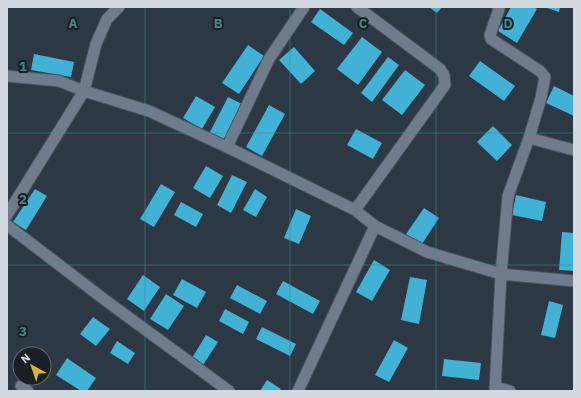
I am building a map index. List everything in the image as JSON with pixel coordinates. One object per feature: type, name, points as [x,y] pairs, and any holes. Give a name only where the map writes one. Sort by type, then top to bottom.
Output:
[{"type":"street","points":[[7,215],[84,92],[96,44],[107,19],[119,7]]},
{"type":"street","points":[[227,147],[269,59],[304,7]]},
{"type":"street","points":[[355,210],[445,85],[444,75],[440,70],[357,7]]},
{"type":"street","points":[[498,7],[499,9],[490,35],[491,40],[540,71],[545,77],[541,98],[529,138],[508,196],[501,274],[495,389],[510,391]]},
{"type":"street","points":[[7,76],[58,81],[84,92],[149,111],[227,147],[355,210],[375,226],[427,252],[501,274],[574,281]]},
{"type":"street","points":[[529,138],[574,150]]},
{"type":"street","points":[[7,225],[105,300],[229,391]]},
{"type":"street","points":[[298,391],[375,226]]},
{"type":"building","points":[[429,7],[442,7],[437,13]]},
{"type":"building","points":[[511,7],[533,7],[537,9],[517,43],[498,31]]},
{"type":"building","points":[[544,7],[560,7],[559,12]]},
{"type":"building","points":[[320,9],[353,33],[344,45],[311,22]]},
{"type":"building","points":[[362,37],[382,52],[358,85],[337,69]]},
{"type":"building","points":[[248,45],[264,56],[239,94],[222,83]]},
{"type":"building","points":[[294,47],[315,71],[301,84],[279,60]]},
{"type":"building","points":[[34,54],[74,62],[71,77],[31,70]]},
{"type":"building","points":[[388,57],[399,65],[372,102],[361,93]]},
{"type":"building","points":[[480,61],[515,86],[504,101],[469,76]]},
{"type":"building","points":[[405,70],[425,85],[402,115],[382,100]]},
{"type":"building","points":[[554,86],[574,96],[574,116],[546,103]]},
{"type":"building","points":[[196,96],[215,107],[202,129],[183,118]]},
{"type":"building","points":[[228,97],[242,104],[223,141],[209,134]]},
{"type":"building","points":[[269,105],[285,114],[262,156],[246,147]]},
{"type":"building","points":[[493,126],[512,145],[497,161],[477,142]]},
{"type":"building","points":[[356,129],[382,143],[373,159],[347,145]]},
{"type":"building","points":[[206,166],[223,176],[210,198],[193,188]]},
{"type":"building","points":[[232,175],[247,182],[231,213],[217,205]]},
{"type":"building","points":[[161,184],[175,192],[154,227],[140,219]]},
{"type":"building","points":[[35,189],[47,196],[26,230],[13,222]]},
{"type":"building","points":[[255,189],[267,197],[256,217],[243,210]]},
{"type":"building","points":[[516,195],[546,202],[542,221],[512,215]]},
{"type":"building","points":[[181,202],[203,214],[196,227],[174,215]]},
{"type":"building","points":[[424,208],[439,218],[422,244],[406,234]]},
{"type":"building","points":[[296,209],[311,216],[299,244],[284,238]]},
{"type":"building","points":[[562,232],[574,233],[574,271],[559,270]]},
{"type":"building","points":[[374,260],[390,270],[372,301],[356,292]]},
{"type":"building","points":[[143,275],[160,287],[144,311],[127,299]]},
{"type":"building","points":[[410,277],[427,280],[419,324],[401,320]]},
{"type":"building","points":[[182,279],[206,292],[197,308],[173,295]]},
{"type":"building","points":[[283,281],[320,301],[313,314],[276,294]]},
{"type":"building","points":[[237,285],[267,301],[260,314],[230,298]]},
{"type":"building","points":[[166,294],[184,306],[168,330],[150,319]]},
{"type":"building","points":[[549,301],[563,305],[555,338],[541,335]]},
{"type":"building","points":[[225,309],[249,322],[243,334],[219,321]]},
{"type":"building","points":[[93,317],[110,329],[96,346],[80,334]]},
{"type":"building","points":[[262,327],[296,344],[290,356],[256,339]]},
{"type":"building","points":[[206,335],[218,342],[203,365],[192,358]]},
{"type":"building","points":[[394,340],[408,348],[389,382],[375,375]]},
{"type":"building","points":[[117,341],[135,353],[128,364],[110,353]]},
{"type":"building","points":[[67,358],[96,378],[87,391],[81,391],[56,375]]},
{"type":"building","points":[[444,359],[481,363],[479,380],[442,376]]},
{"type":"building","points":[[267,380],[281,389],[279,391],[260,391]]}]
